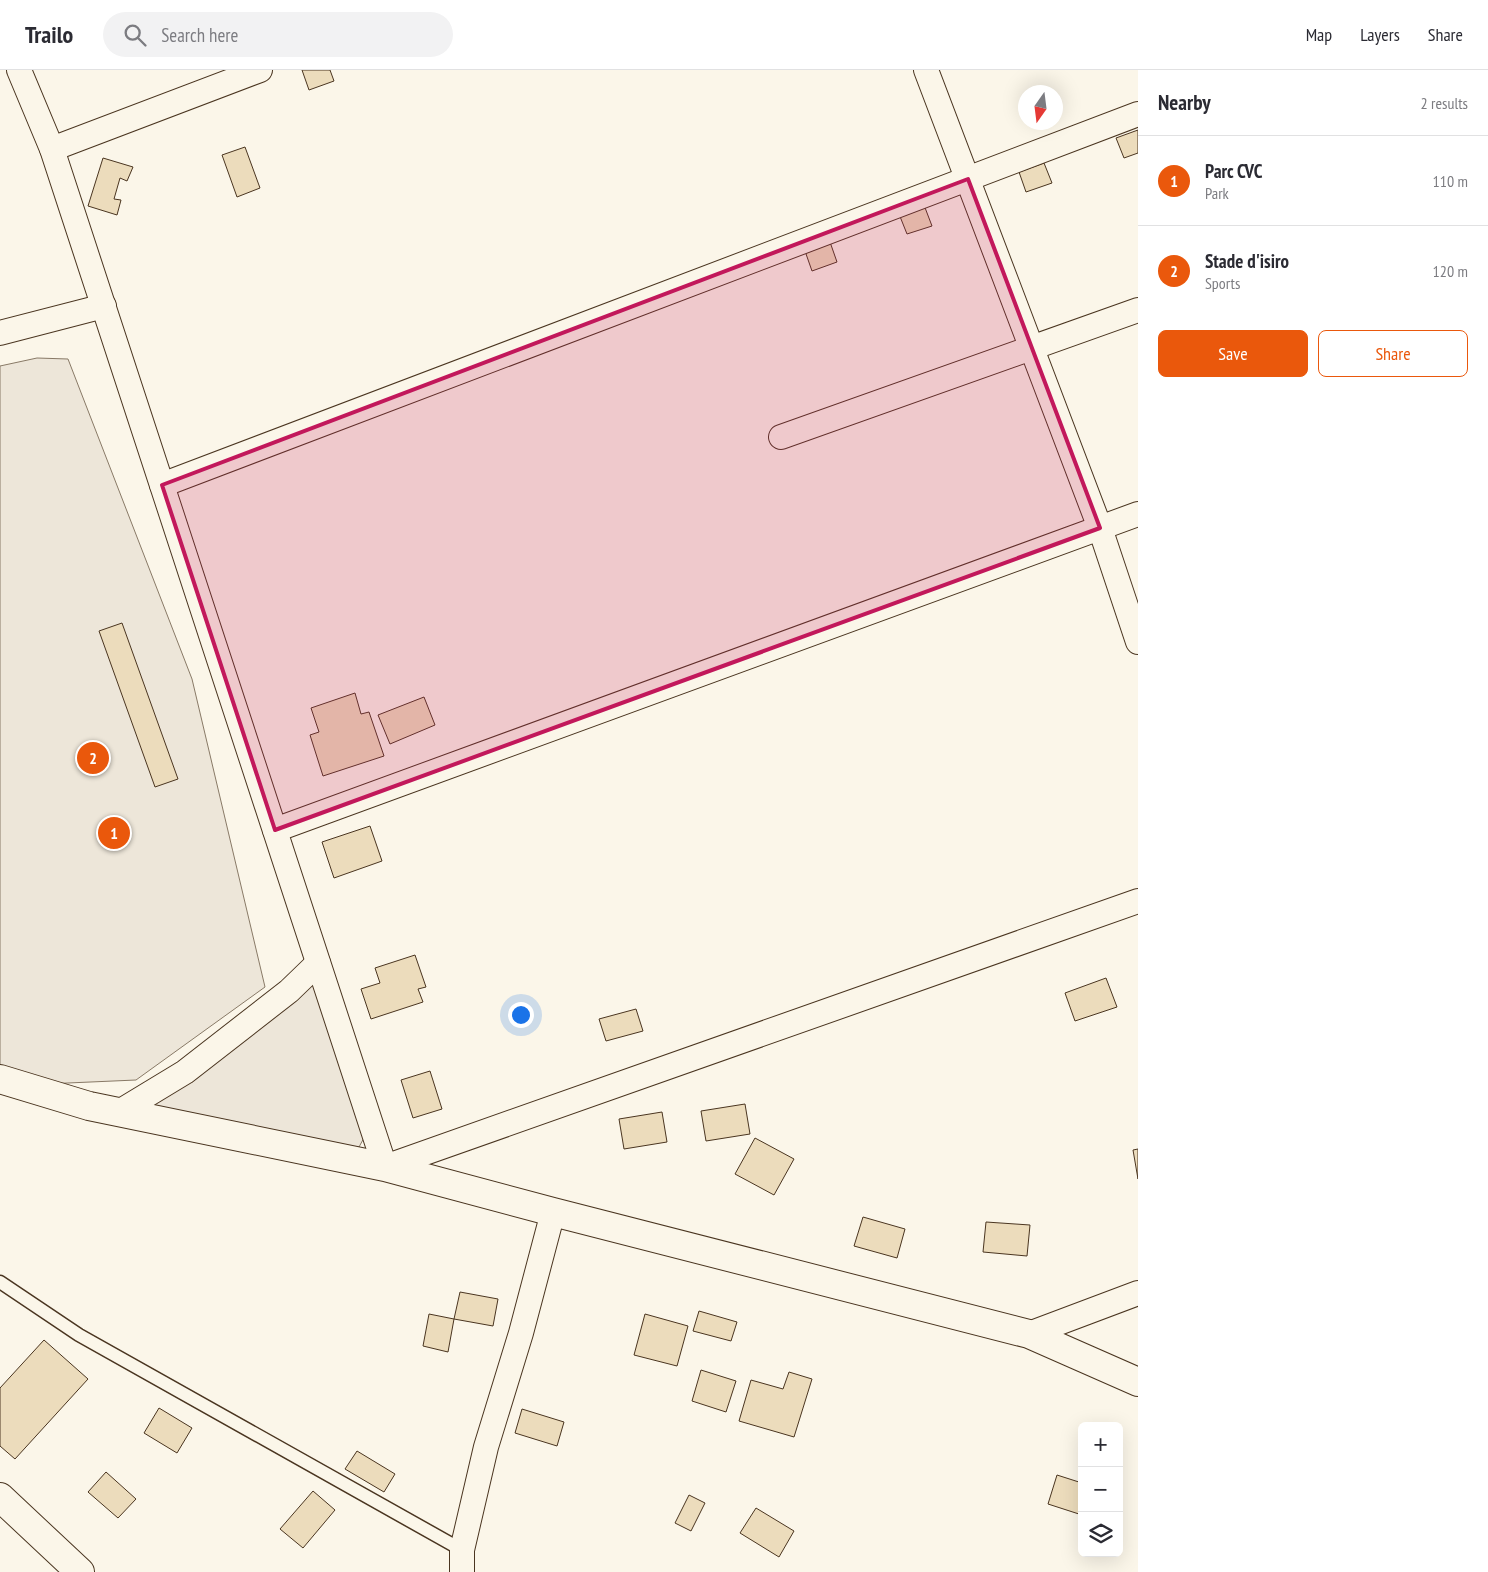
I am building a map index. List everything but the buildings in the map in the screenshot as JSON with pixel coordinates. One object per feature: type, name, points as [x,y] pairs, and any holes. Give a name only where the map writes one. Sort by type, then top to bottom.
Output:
[{"type":"main road","points":[[0,1080],[89,1106],[385,1167],[1029,1334],[1138,1382]]},
{"type":"main road","points":[[0,1497],[80,1572]]},
{"type":"street","points":[[19,70],[52,149],[385,1167],[1138,901]]},
{"type":"street","points":[[52,149],[260,70]]},
{"type":"street","points":[[926,70],[1100,528],[1138,642]]},
{"type":"street","points":[[162,485],[1138,114]]},
{"type":"street","points":[[0,333],[104,306]]},
{"type":"street","points":[[781,437],[1138,310]]},
{"type":"street","points":[[275,830],[1138,514]]},
{"type":"street","points":[[119,1112],[185,1072],[289,991],[318,963]]},
{"type":"street","points":[[462,1561],[486,1448],[521,1333],[553,1212]]},
{"type":"street","points":[[1029,1334],[1138,1293]]},
{"type":"lane","points":[[0,1282],[80,1335],[462,1561]]},
{"type":"highlighted area","points":[[968,179],[1100,528],[275,830],[162,485]]},
{"type":"shaded area","points":[[37,358],[68,359],[192,679],[265,987],[136,1080],[45,1084],[0,1072],[0,366]]},
{"type":"shaded area","points":[[315,977],[365,1136],[359,1147],[343,1150],[143,1109]]},
{"type":"place","name":"Stade d'isiro","points":[[93,758]]},
{"type":"place","name":"Parc CVC","points":[[114,833]]}]
